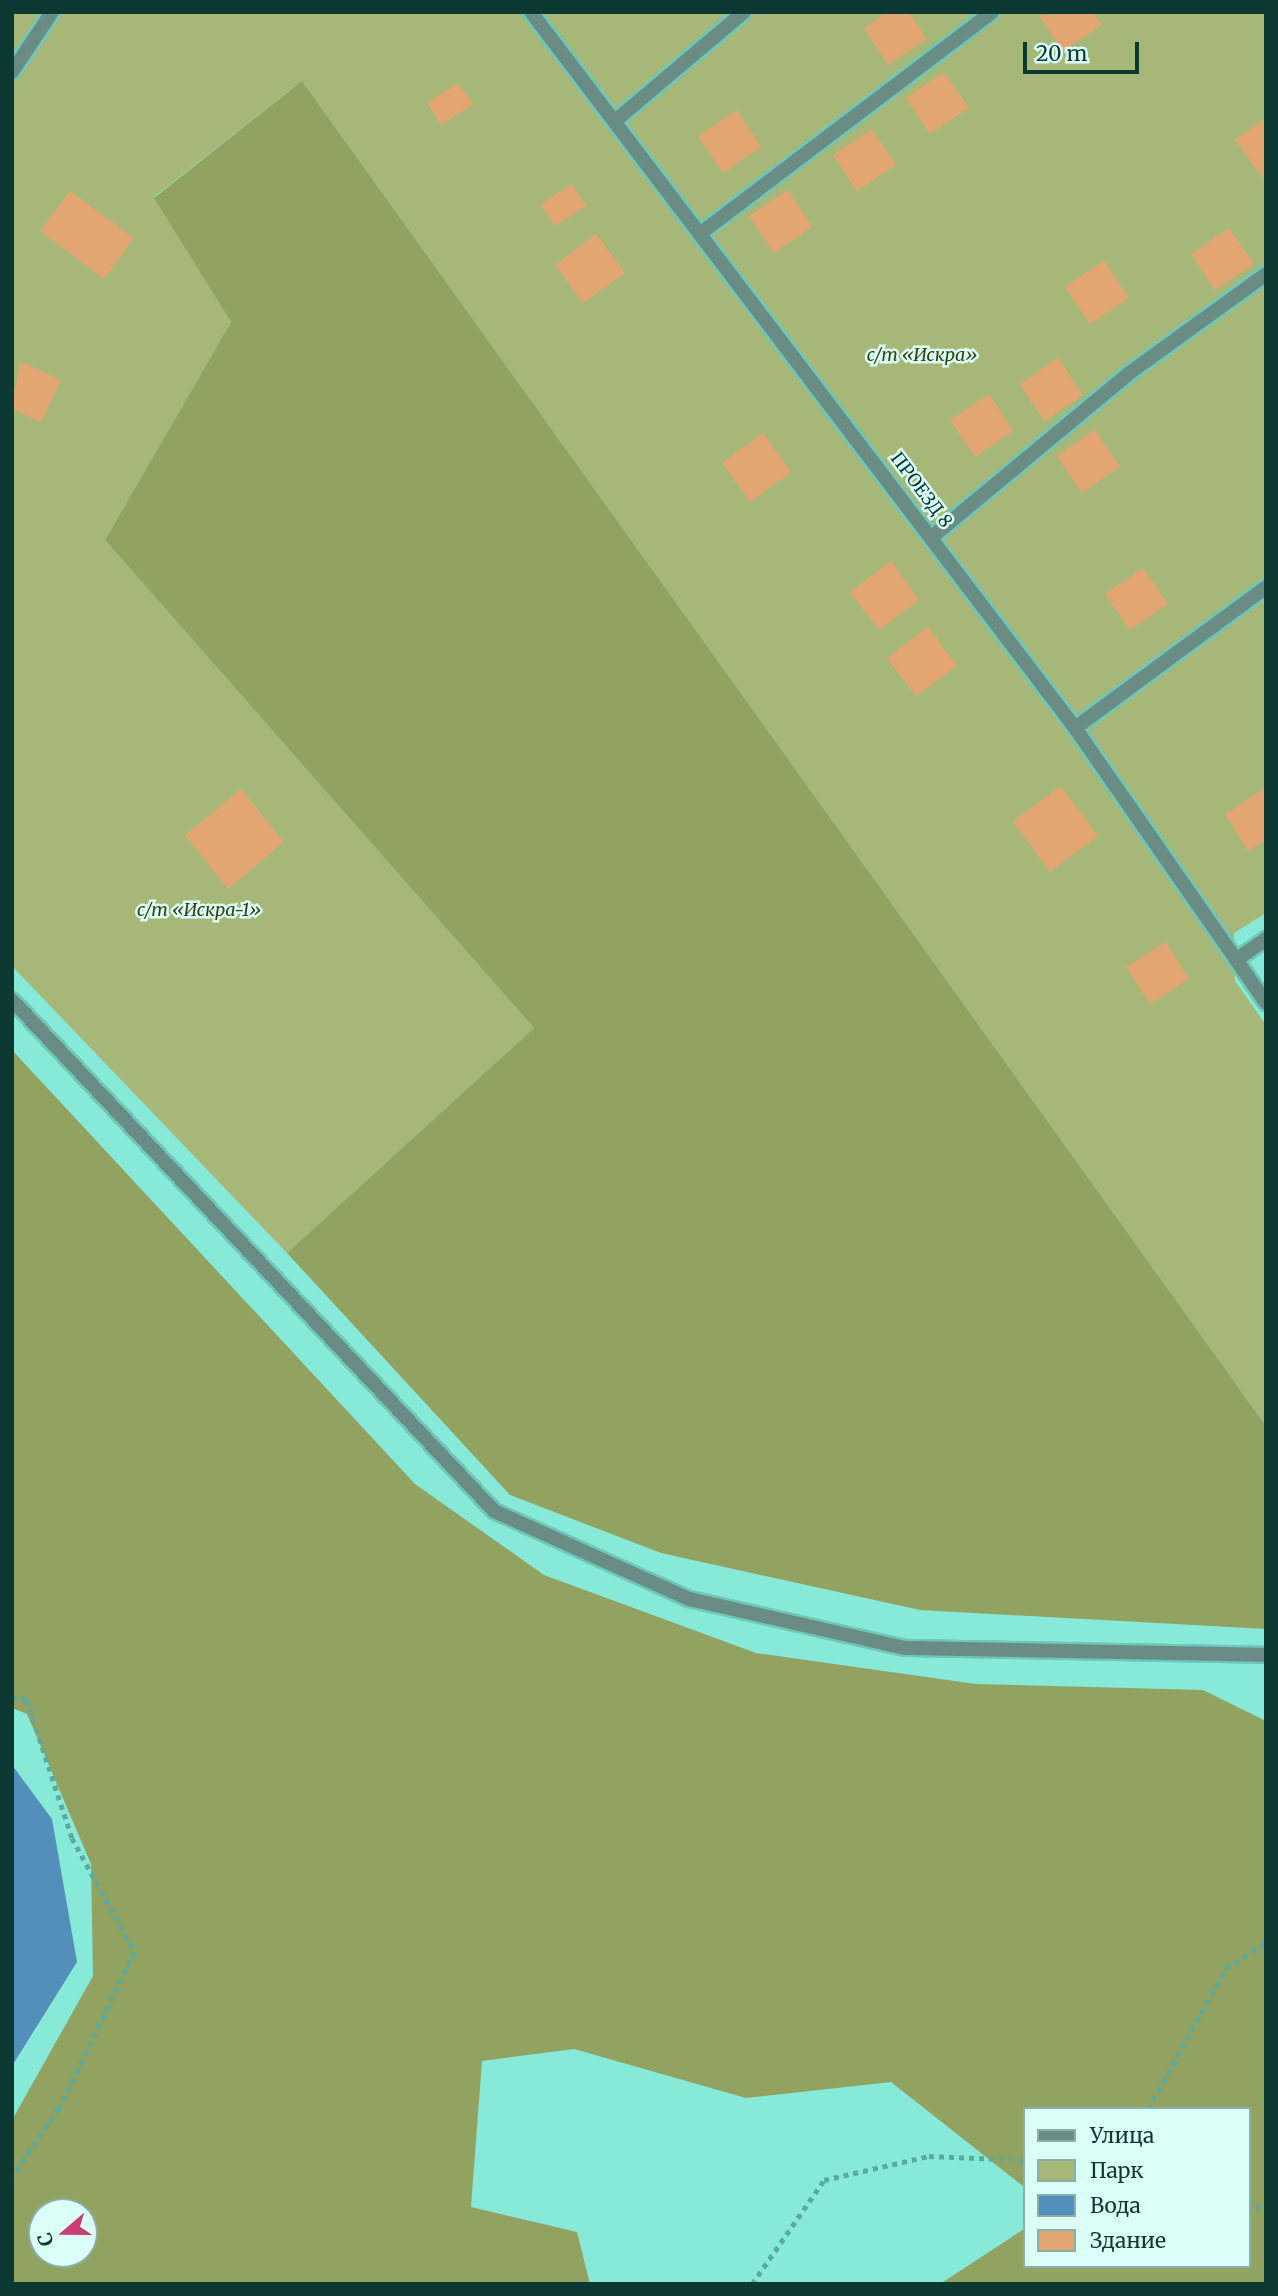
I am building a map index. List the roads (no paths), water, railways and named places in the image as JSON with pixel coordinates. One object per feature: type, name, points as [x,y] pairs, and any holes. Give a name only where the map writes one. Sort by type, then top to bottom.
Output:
[{"type":"street","points":[[12,72],[52,12]]},
{"type":"street","name":"ПРОЕЗД 8","points":[[531,12],[1075,728],[1266,1003]]},
{"type":"street","points":[[615,121],[744,12]]},
{"type":"street","points":[[701,233],[992,12]]},
{"type":"street","points":[[932,537],[1128,374],[1266,274]]},
{"type":"street","points":[[1075,728],[1266,587]]},
{"type":"street","points":[[1236,960],[1266,939]]},
{"type":"street","points":[[12,1000],[494,1511],[689,1599],[905,1648],[1266,1655]]},
{"type":"water","points":[[12,1765],[52,1819],[77,1962],[12,2066]]},
{"type":"park label","name":"с/т «Искра»","points":[[922,355]]},
{"type":"park label","name":"с/т «Искра-1»","points":[[199,910]]}]
